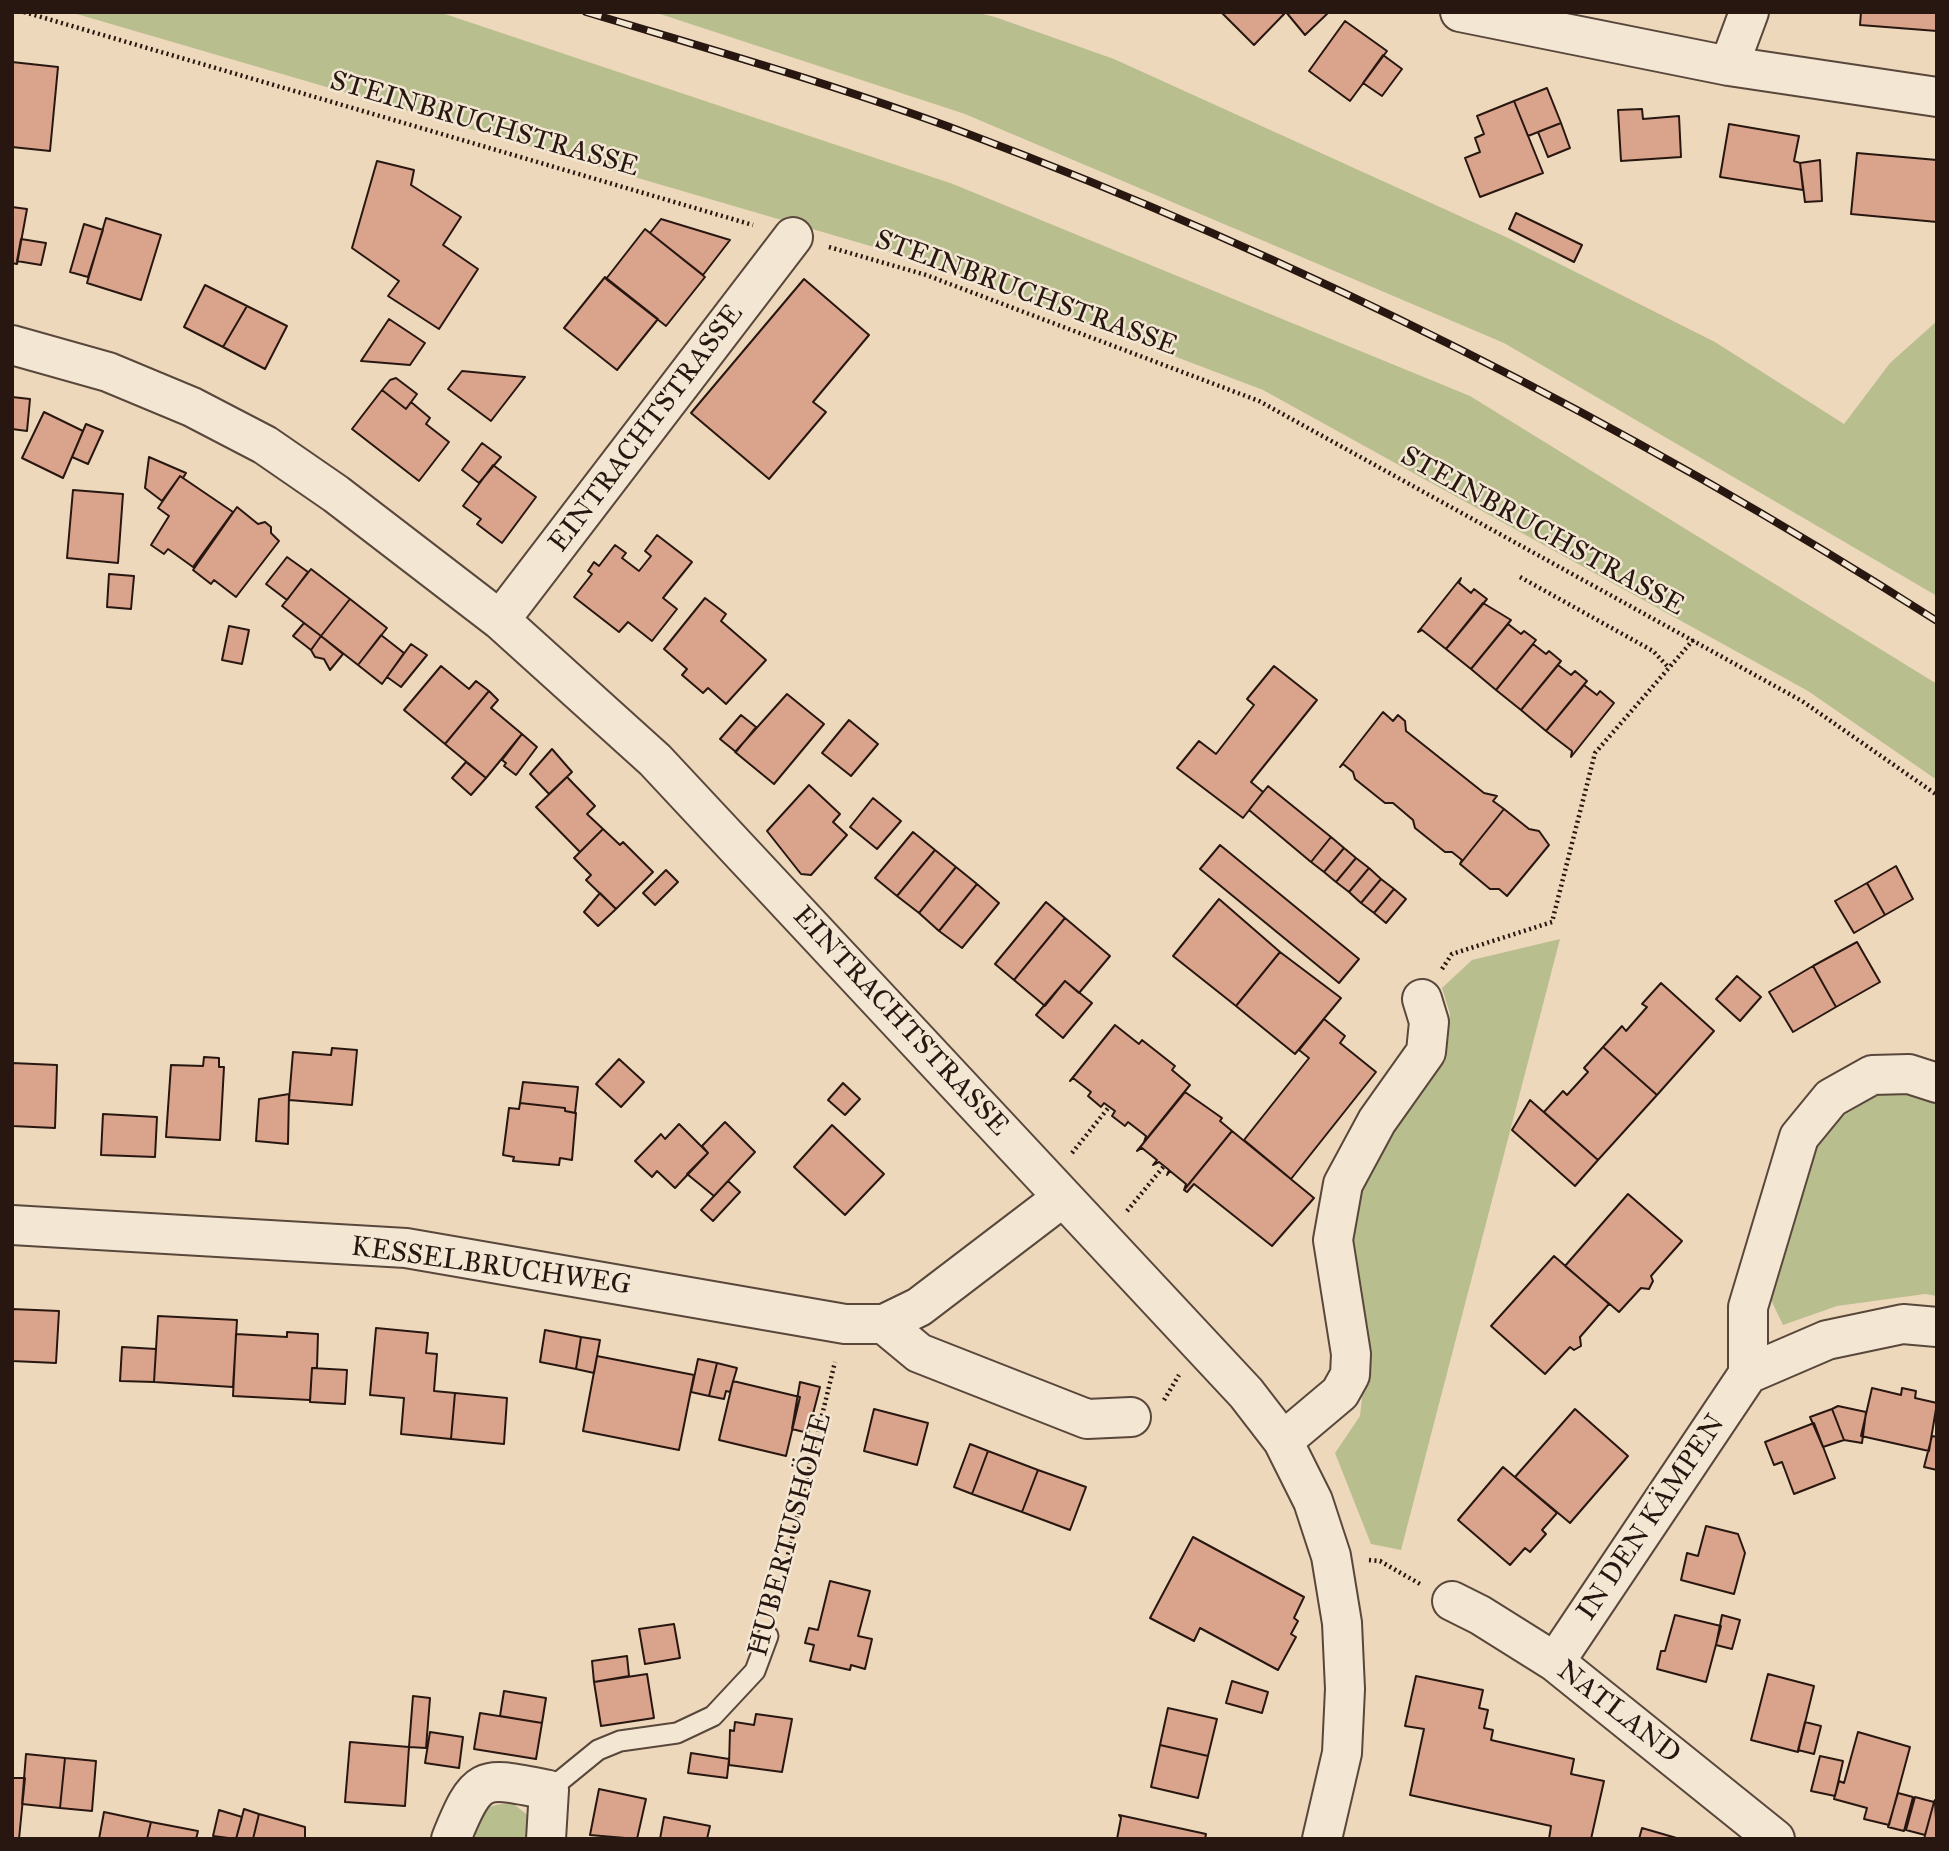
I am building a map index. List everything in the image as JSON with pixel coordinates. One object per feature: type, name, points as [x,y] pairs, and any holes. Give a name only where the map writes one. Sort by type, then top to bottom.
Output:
[{"type":"street","points":[[1460,12],[1729,66],[1937,97]]},
{"type":"street","points":[[1729,66],[1749,12]]},
{"type":"street","name":"EINTRACHTSTRASSE","points":[[500,620],[793,237]]},
{"type":"street","name":"EINTRACHTSTRASSE","points":[[12,345],[108,372],[192,407],[265,445],[336,494],[500,620],[655,760],[1246,1393],[1283,1441],[1313,1501],[1331,1556],[1342,1623],[1345,1689],[1342,1753],[1322,1839]]},
{"type":"street","points":[[1283,1441],[1340,1393],[1350,1375],[1351,1354],[1333,1240],[1343,1184],[1377,1121],[1426,1052],[1429,1022],[1422,999]]},
{"type":"street","points":[[1937,1083],[1909,1074],[1872,1075],[1831,1098],[1799,1137],[1748,1307],[1748,1374],[1827,1340],[1903,1324],[1937,1327]]},
{"type":"street","name":"KESSELBRUCHWEG","points":[[12,1225],[406,1248],[845,1324],[884,1324],[919,1307],[1062,1198]]},
{"type":"street","points":[[884,1324],[919,1353],[1087,1419],[1131,1417]]},
{"type":"street","name":"IN DEN KÄMPEN","points":[[1555,1662],[1748,1374]]},
{"type":"street","name":"NATLAND","points":[[1452,1601],[1480,1615],[1555,1662],[1775,1839]]},
{"type":"street","points":[[451,1839],[465,1803],[481,1784],[497,1780],[549,1790],[546,1839]]},
{"type":"lane","name":"HUBERTUSHÖHE","points":[[549,1790],[598,1750],[620,1741],[677,1733],[713,1716],[755,1671],[768,1636]]},
{"type":"path","name":"STEINBRUCHSTRASSE","points":[[24,12],[926,275],[1259,401],[1802,701],[1937,795]]},
{"type":"path","points":[[1520,577],[1653,651],[1669,668]]},
{"type":"path","points":[[1422,999],[1452,954],[1552,922],[1595,753],[1694,639]]},
{"type":"path","points":[[1072,1154],[1109,1107]]},
{"type":"path","points":[[1127,1211],[1164,1166]]},
{"type":"path","name":"HUBERTUSHÖHE","points":[[768,1636],[845,1324]]},
{"type":"path","points":[[1131,1417],[1166,1399],[1198,1340]]},
{"type":"path","points":[[1380,1561],[1452,1601]]},
{"type":"green space","points":[[70,12],[439,12],[953,184],[1470,396],[1937,684],[1937,780],[1808,691],[1263,390],[932,264]]},
{"type":"green space","points":[[654,12],[975,12],[995,17],[1114,59],[1506,237],[1715,342],[1844,424],[1890,363],[1937,321],[1937,596],[1504,343],[965,114]]},
{"type":"green space","points":[[1560,939],[1401,1550],[1371,1544],[1335,1453],[1360,1416],[1367,1353],[1349,1246],[1356,1204],[1374,1160],[1400,1113],[1445,1055],[1450,1014],[1442,988],[1472,960]]},
{"type":"green space","points":[[1883,1092],[1929,1098],[1937,1103],[1937,1296],[1925,1294],[1837,1306],[1783,1325],[1771,1300],[1814,1148],[1844,1115]]},
{"type":"green space","points":[[512,1803],[529,1816],[534,1839],[467,1839],[478,1816],[487,1808]]},
{"type":"building","points":[[1221,12],[1286,12],[1254,45]]},
{"type":"building","points":[[1286,12],[1329,12],[1305,35]]},
{"type":"building","points":[[1861,12],[1937,12],[1937,31],[1860,25]]},
{"type":"building","points":[[1345,21],[1387,51],[1350,101],[1309,71]]},
{"type":"building","points":[[1383,55],[1402,69],[1382,96],[1363,83]]},
{"type":"building","points":[[12,62],[58,67],[50,151],[12,147]]},
{"type":"building","points":[[1547,88],[1561,123],[1528,136],[1514,101]]},
{"type":"building","points":[[1514,101],[1543,173],[1480,197],[1465,158],[1480,152],[1475,138],[1484,134],[1477,116]]},
{"type":"building","points":[[1642,109],[1643,119],[1679,116],[1681,157],[1621,161],[1618,110]]},
{"type":"building","points":[[1561,123],[1570,148],[1548,157],[1538,132]]},
{"type":"building","points":[[1729,124],[1799,136],[1794,161],[1800,163],[1803,190],[1720,177]]},
{"type":"building","points":[[1857,153],[1937,160],[1937,222],[1851,214]]},
{"type":"building","points":[[1820,160],[1822,201],[1805,202],[1800,163]]},
{"type":"building","points":[[377,161],[414,170],[411,185],[461,217],[443,245],[478,269],[439,329],[388,296],[399,281],[352,248]]},
{"type":"building","points":[[12,207],[27,209],[17,264],[12,263]]},
{"type":"building","points":[[1516,213],[1582,245],[1574,262],[1509,229]]},
{"type":"building","points":[[106,218],[161,235],[141,300],[87,283]]},
{"type":"building","points":[[661,219],[730,240],[703,275],[650,233]]},
{"type":"building","points":[[84,224],[103,230],[88,277],[70,272]]},
{"type":"building","points":[[645,229],[705,277],[666,326],[606,279]]},
{"type":"building","points":[[21,239],[46,243],[41,265],[17,261]]},
{"type":"building","points":[[605,277],[658,319],[617,370],[564,328]]},
{"type":"building","points":[[804,279],[869,335],[813,402],[826,412],[769,479],[691,413]]},
{"type":"building","points":[[205,285],[247,306],[223,347],[184,327]]},
{"type":"building","points":[[247,306],[287,326],[265,369],[223,347]]},
{"type":"building","points":[[389,319],[425,343],[410,365],[361,361]]},
{"type":"building","points":[[462,371],[525,377],[491,421],[448,389]]},
{"type":"building","points":[[396,378],[417,394],[406,409],[382,390],[390,380]]},
{"type":"building","points":[[382,390],[406,409],[411,402],[430,418],[426,424],[449,442],[419,481],[352,429]]},
{"type":"building","points":[[12,397],[30,399],[27,431],[12,429]]},
{"type":"building","points":[[44,412],[83,431],[63,478],[22,458]]},
{"type":"building","points":[[86,424],[103,431],[88,464],[72,457]]},
{"type":"building","points":[[482,443],[501,457],[479,483],[462,470]]},
{"type":"building","points":[[149,457],[186,473],[183,478],[180,476],[162,501],[145,488]]},
{"type":"building","points":[[493,465],[536,497],[502,543],[477,524],[481,519],[463,506]]},
{"type":"building","points":[[180,476],[233,512],[193,567],[168,549],[164,554],[151,545],[169,516],[158,508]]},
{"type":"building","points":[[73,490],[123,494],[118,563],[67,558]]},
{"type":"building","points":[[237,507],[258,524],[265,522],[279,541],[236,597],[214,580],[211,584],[193,570]]},
{"type":"building","points":[[657,535],[692,562],[663,598],[677,609],[652,641],[628,622],[619,632],[574,597],[592,574],[588,571],[594,562],[599,566],[615,545],[626,553],[622,558],[639,571],[651,556],[645,551]]},
{"type":"building","points":[[287,557],[308,572],[287,600],[266,584]]},
{"type":"building","points":[[311,569],[350,599],[321,636],[282,606]]},
{"type":"building","points":[[109,574],[134,576],[131,609],[107,607]]},
{"type":"building","points":[[1461,578],[1459,583],[1471,593],[1474,589],[1487,599],[1446,649],[1422,630],[1418,632]]},
{"type":"building","points":[[705,598],[726,614],[721,621],[766,660],[726,704],[708,688],[703,693],[682,675],[687,669],[664,649]]},
{"type":"building","points":[[350,599],[387,628],[358,665],[321,636]]},
{"type":"building","points":[[1483,603],[1511,620],[1471,669],[1446,649]]},
{"type":"building","points":[[304,623],[321,636],[311,650],[293,636]]},
{"type":"building","points":[[1508,624],[1521,634],[1524,631],[1536,640],[1496,690],[1471,669]]},
{"type":"building","points":[[229,626],[249,630],[242,664],[222,660]]},
{"type":"building","points":[[381,635],[404,653],[382,684],[358,665]]},
{"type":"building","points":[[321,636],[343,654],[330,670],[324,659],[315,657],[311,650]]},
{"type":"building","points":[[411,644],[427,655],[401,687],[387,677]]},
{"type":"building","points":[[1533,644],[1546,654],[1549,651],[1561,661],[1521,710],[1496,690]]},
{"type":"building","points":[[1558,665],[1571,675],[1575,671],[1587,681],[1546,731],[1521,710]]},
{"type":"building","points":[[441,666],[469,689],[476,681],[489,691],[445,744],[404,710]]},
{"type":"building","points":[[1274,666],[1317,700],[1251,782],[1263,792],[1243,818],[1177,768],[1199,741],[1216,754],[1254,705],[1247,699]]},
{"type":"building","points":[[1584,685],[1597,695],[1600,691],[1614,703],[1571,757],[1572,751],[1546,731]]},
{"type":"building","points":[[489,691],[498,700],[491,708],[522,734],[486,778],[445,744]]},
{"type":"building","points":[[787,694],[824,724],[774,784],[735,752]]},
{"type":"building","points":[[1383,712],[1393,721],[1398,715],[1405,721],[1406,731],[1484,793],[1497,796],[1493,801],[1504,809],[1460,864],[1462,860],[1452,852],[1445,852],[1415,828],[1413,820],[1393,803],[1385,803],[1355,779],[1353,772],[1343,764],[1340,767]]},
{"type":"building","points":[[741,715],[756,727],[736,752],[720,739]]},
{"type":"building","points":[[849,720],[878,744],[851,776],[822,753]]},
{"type":"building","points":[[522,734],[537,747],[516,775],[504,766],[506,763],[502,760]]},
{"type":"building","points":[[552,749],[572,772],[549,794],[530,774]]},
{"type":"building","points":[[466,762],[486,778],[471,795],[452,778]]},
{"type":"building","points":[[567,777],[595,806],[587,814],[603,829],[580,852],[536,807]]},
{"type":"building","points":[[809,785],[840,814],[833,822],[847,835],[811,875],[801,874],[767,831]]},
{"type":"building","points":[[1268,786],[1331,837],[1311,862],[1249,810]]},
{"type":"building","points":[[873,798],[901,821],[877,849],[850,827]]},
{"type":"building","points":[[1504,809],[1529,829],[1539,831],[1549,845],[1507,896],[1499,889],[1490,889],[1460,864]]},
{"type":"building","points":[[603,829],[620,845],[623,842],[653,872],[616,909],[586,880],[591,875],[574,858]]},
{"type":"building","points":[[913,832],[935,850],[897,896],[875,878]]},
{"type":"building","points":[[1331,837],[1344,848],[1324,872],[1311,862]]},
{"type":"building","points":[[1220,845],[1359,959],[1339,983],[1200,869]]},
{"type":"building","points":[[1344,848],[1356,858],[1336,882],[1324,872]]},
{"type":"building","points":[[935,850],[956,867],[919,913],[897,896]]},
{"type":"building","points":[[1356,858],[1369,868],[1349,892],[1336,882]]},
{"type":"building","points":[[1896,866],[1913,899],[1885,915],[1867,883]]},
{"type":"building","points":[[956,867],[977,884],[939,931],[919,913]]},
{"type":"building","points":[[1369,868],[1381,879],[1361,903],[1349,892]]},
{"type":"building","points":[[666,870],[678,882],[655,905],[643,893]]},
{"type":"building","points":[[1381,879],[1394,889],[1374,913],[1361,903]]},
{"type":"building","points":[[1867,883],[1885,915],[1854,933],[1835,901]]},
{"type":"building","points":[[977,884],[999,903],[962,948],[939,931]]},
{"type":"building","points":[[1394,889],[1406,899],[1386,923],[1374,913]]},
{"type":"building","points":[[600,893],[616,909],[598,926],[584,912]]},
{"type":"building","points":[[1219,899],[1280,952],[1236,1006],[1173,956]]},
{"type":"building","points":[[1046,902],[1065,918],[1014,980],[995,964]]},
{"type":"building","points":[[1065,918],[1110,956],[1079,993],[1065,981],[1045,1006],[1014,980]]},
{"type":"building","points":[[1857,942],[1880,982],[1836,1007],[1813,966]]},
{"type":"building","points":[[1280,952],[1341,998],[1295,1054],[1236,1006]]},
{"type":"building","points":[[1813,966],[1836,1007],[1793,1032],[1769,992]]},
{"type":"building","points":[[1737,976],[1761,997],[1740,1021],[1716,999]]},
{"type":"building","points":[[1065,981],[1092,1003],[1063,1038],[1036,1015]]},
{"type":"building","points":[[1661,983],[1714,1031],[1657,1095],[1603,1047],[1622,1026],[1626,1031],[1647,1007],[1642,1004]]},
{"type":"building","points":[[1324,1019],[1345,1036],[1340,1043],[1376,1072],[1291,1179],[1244,1140],[1309,1058],[1299,1050]]},
{"type":"building","points":[[1115,1025],[1139,1044],[1142,1040],[1175,1066],[1172,1070],[1190,1085],[1144,1142],[1146,1136],[1128,1122],[1125,1126],[1112,1116],[1115,1111],[1104,1103],[1101,1107],[1088,1096],[1091,1092],[1073,1078],[1070,1081]]},
{"type":"building","points":[[1603,1047],[1657,1095],[1598,1160],[1544,1112],[1563,1091],[1567,1095],[1588,1072],[1584,1068]]},
{"type":"building","points":[[332,1048],[357,1050],[352,1105],[289,1100],[293,1052],[331,1055]]},
{"type":"building","points":[[204,1057],[219,1058],[219,1067],[224,1067],[220,1140],[166,1137],[171,1065],[203,1066]]},
{"type":"building","points":[[619,1059],[644,1082],[621,1107],[596,1084]]},
{"type":"building","points":[[12,1063],[57,1065],[55,1128],[12,1126]]},
{"type":"building","points":[[523,1082],[578,1087],[575,1113],[565,1111],[565,1108],[520,1103]]},
{"type":"building","points":[[843,1083],[860,1099],[845,1115],[828,1100]]},
{"type":"building","points":[[1185,1092],[1222,1118],[1220,1121],[1232,1131],[1184,1190],[1186,1184],[1170,1171],[1167,1175],[1169,1170],[1159,1162],[1153,1165],[1157,1160],[1142,1148],[1137,1151]]},
{"type":"building","points":[[289,1094],[288,1144],[256,1141],[259,1099]]},
{"type":"building","points":[[1530,1100],[1598,1160],[1575,1186],[1512,1130]]},
{"type":"building","points":[[520,1103],[565,1108],[565,1111],[576,1113],[572,1160],[560,1158],[559,1165],[513,1161],[514,1157],[503,1155],[509,1108],[519,1109]]},
{"type":"building","points":[[103,1114],[157,1117],[155,1157],[101,1155]]},
{"type":"building","points":[[725,1122],[755,1152],[714,1196],[687,1174],[708,1153],[702,1146]]},
{"type":"building","points":[[679,1124],[708,1153],[675,1188],[657,1171],[652,1177],[635,1161],[661,1134],[665,1139]]},
{"type":"building","points":[[832,1125],[884,1174],[845,1215],[794,1167]]},
{"type":"building","points":[[1232,1131],[1314,1198],[1272,1246],[1194,1184],[1187,1192],[1184,1190]]},
{"type":"building","points":[[728,1181],[740,1192],[713,1221],[701,1210]]},
{"type":"building","points":[[1628,1194],[1682,1241],[1651,1276],[1653,1281],[1649,1289],[1641,1288],[1619,1312],[1565,1266]]},
{"type":"building","points":[[1554,1256],[1609,1304],[1580,1337],[1581,1346],[1574,1350],[1570,1347],[1545,1374],[1491,1326]]},
{"type":"building","points":[[12,1309],[59,1311],[56,1363],[12,1361]]},
{"type":"building","points":[[158,1316],[237,1320],[233,1387],[154,1382]]},
{"type":"building","points":[[376,1328],[428,1333],[426,1353],[437,1354],[434,1391],[455,1393],[451,1439],[401,1434],[404,1398],[370,1395]]},
{"type":"building","points":[[545,1330],[581,1337],[576,1369],[540,1362]]},
{"type":"building","points":[[287,1332],[318,1334],[317,1368],[312,1368],[310,1400],[233,1396],[236,1334],[287,1337]]},
{"type":"building","points":[[581,1337],[600,1340],[594,1373],[576,1369]]},
{"type":"building","points":[[122,1347],[156,1349],[154,1382],[120,1381]]},
{"type":"building","points":[[597,1356],[694,1375],[679,1450],[583,1431]]},
{"type":"building","points":[[698,1359],[717,1363],[709,1396],[691,1392]]},
{"type":"building","points":[[717,1363],[737,1368],[730,1392],[726,1391],[724,1399],[709,1396]]},
{"type":"building","points":[[312,1368],[347,1370],[345,1404],[310,1402]]},
{"type":"building","points":[[733,1381],[800,1397],[786,1456],[719,1440]]},
{"type":"building","points":[[800,1382],[820,1387],[808,1433],[792,1429]]},
{"type":"building","points":[[1872,1388],[1901,1395],[1902,1388],[1916,1391],[1915,1398],[1937,1403],[1929,1451],[1861,1436]]},
{"type":"building","points":[[455,1393],[507,1398],[504,1444],[451,1439]]},
{"type":"building","points":[[1838,1406],[1866,1412],[1862,1443],[1844,1440],[1832,1409]]},
{"type":"building","points":[[874,1409],[928,1423],[917,1465],[864,1451]]},
{"type":"building","points":[[1575,1409],[1628,1456],[1570,1523],[1515,1477]]},
{"type":"building","points":[[1832,1409],[1844,1440],[1823,1447],[1810,1417]]},
{"type":"building","points":[[1814,1423],[1835,1478],[1794,1494],[1782,1462],[1774,1465],[1765,1442]]},
{"type":"building","points":[[1932,1436],[1937,1437],[1937,1470],[1924,1467]]},
{"type":"building","points":[[970,1444],[988,1451],[972,1494],[954,1487]]},
{"type":"building","points":[[988,1451],[1038,1470],[1022,1512],[972,1494]]},
{"type":"building","points":[[1503,1467],[1557,1513],[1542,1530],[1546,1534],[1530,1552],[1525,1548],[1510,1565],[1458,1520]]},
{"type":"building","points":[[1038,1470],[1086,1487],[1070,1530],[1022,1512]]},
{"type":"building","points":[[1706,1526],[1738,1534],[1745,1553],[1734,1594],[1681,1580],[1687,1553],[1698,1556]]},
{"type":"building","points":[[1193,1537],[1304,1597],[1294,1618],[1298,1621],[1291,1634],[1296,1637],[1278,1670],[1200,1628],[1194,1641],[1150,1618]]},
{"type":"building","points":[[830,1581],[870,1591],[858,1636],[872,1639],[865,1669],[851,1665],[850,1670],[810,1661],[814,1645],[805,1643],[809,1628],[818,1630]]},
{"type":"building","points":[[1675,1615],[1721,1626],[1706,1682],[1657,1669]]},
{"type":"building","points":[[1722,1615],[1740,1620],[1732,1649],[1716,1645]]},
{"type":"building","points":[[674,1624],[680,1658],[645,1664],[639,1629]]},
{"type":"building","points":[[627,1656],[629,1676],[594,1682],[592,1661]]},
{"type":"building","points":[[647,1674],[654,1718],[601,1726],[594,1682]]},
{"type":"building","points":[[1768,1674],[1814,1686],[1798,1752],[1751,1740]]},
{"type":"building","points":[[1416,1676],[1483,1690],[1479,1708],[1488,1710],[1484,1728],[1493,1730],[1491,1740],[1574,1759],[1571,1774],[1604,1781],[1591,1839],[1549,1839],[1551,1826],[1410,1795],[1424,1729],[1405,1726]]},
{"type":"building","points":[[1232,1681],[1268,1692],[1262,1713],[1226,1703]]},
{"type":"building","points":[[504,1691],[546,1698],[542,1723],[500,1716]]},
{"type":"building","points":[[413,1696],[430,1698],[426,1748],[409,1747]]},
{"type":"building","points":[[1168,1708],[1217,1719],[1208,1756],[1160,1745]]},
{"type":"building","points":[[480,1713],[542,1723],[536,1759],[474,1749]]},
{"type":"building","points":[[756,1714],[792,1719],[782,1772],[729,1765],[730,1730],[734,1731],[735,1722],[754,1725]]},
{"type":"building","points":[[1805,1722],[1821,1726],[1814,1754],[1798,1750]]},
{"type":"building","points":[[430,1732],[463,1737],[459,1768],[425,1763]]},
{"type":"building","points":[[1858,1732],[1910,1747],[1889,1825],[1864,1819],[1867,1808],[1834,1799],[1839,1781],[1844,1783]]},
{"type":"building","points":[[350,1742],[409,1747],[405,1806],[345,1802]]},
{"type":"building","points":[[1160,1745],[1208,1756],[1198,1798],[1151,1787]]},
{"type":"building","points":[[691,1753],[729,1759],[727,1778],[688,1773]]},
{"type":"building","points":[[26,1754],[65,1758],[60,1808],[22,1804]]},
{"type":"building","points":[[1820,1756],[1843,1761],[1835,1796],[1811,1791]]},
{"type":"building","points":[[65,1758],[96,1761],[92,1811],[60,1808]]},
{"type":"building","points":[[12,1778],[25,1778],[19,1839],[12,1839]]},
{"type":"building","points":[[599,1789],[646,1799],[637,1839],[590,1835]]},
{"type":"building","points":[[1898,1793],[1913,1797],[1904,1831],[1888,1827]]},
{"type":"building","points":[[1915,1797],[1934,1802],[1925,1835],[1906,1830]]},
{"type":"building","points":[[1935,1800],[1937,1839],[1924,1839],[1934,1802]]},
{"type":"building","points":[[244,1809],[259,1814],[253,1839],[236,1839]]},
{"type":"building","points":[[219,1810],[242,1817],[236,1839],[213,1836]]},
{"type":"building","points":[[104,1812],[151,1822],[147,1839],[99,1839]]},
{"type":"building","points":[[259,1814],[305,1827],[305,1839],[253,1839]]},
{"type":"building","points":[[1119,1815],[1206,1834],[1205,1839],[1117,1839],[1121,1818]]},
{"type":"building","points":[[664,1817],[710,1826],[707,1839],[660,1839]]},
{"type":"building","points":[[151,1822],[198,1831],[196,1839],[147,1839]]},
{"type":"building","points":[[1642,1828],[1680,1839],[1639,1839]]},
{"type":"railway","points":[[586,12],[917,115],[1090,182],[1341,291],[1584,414],[1821,549],[1937,621]]}]
